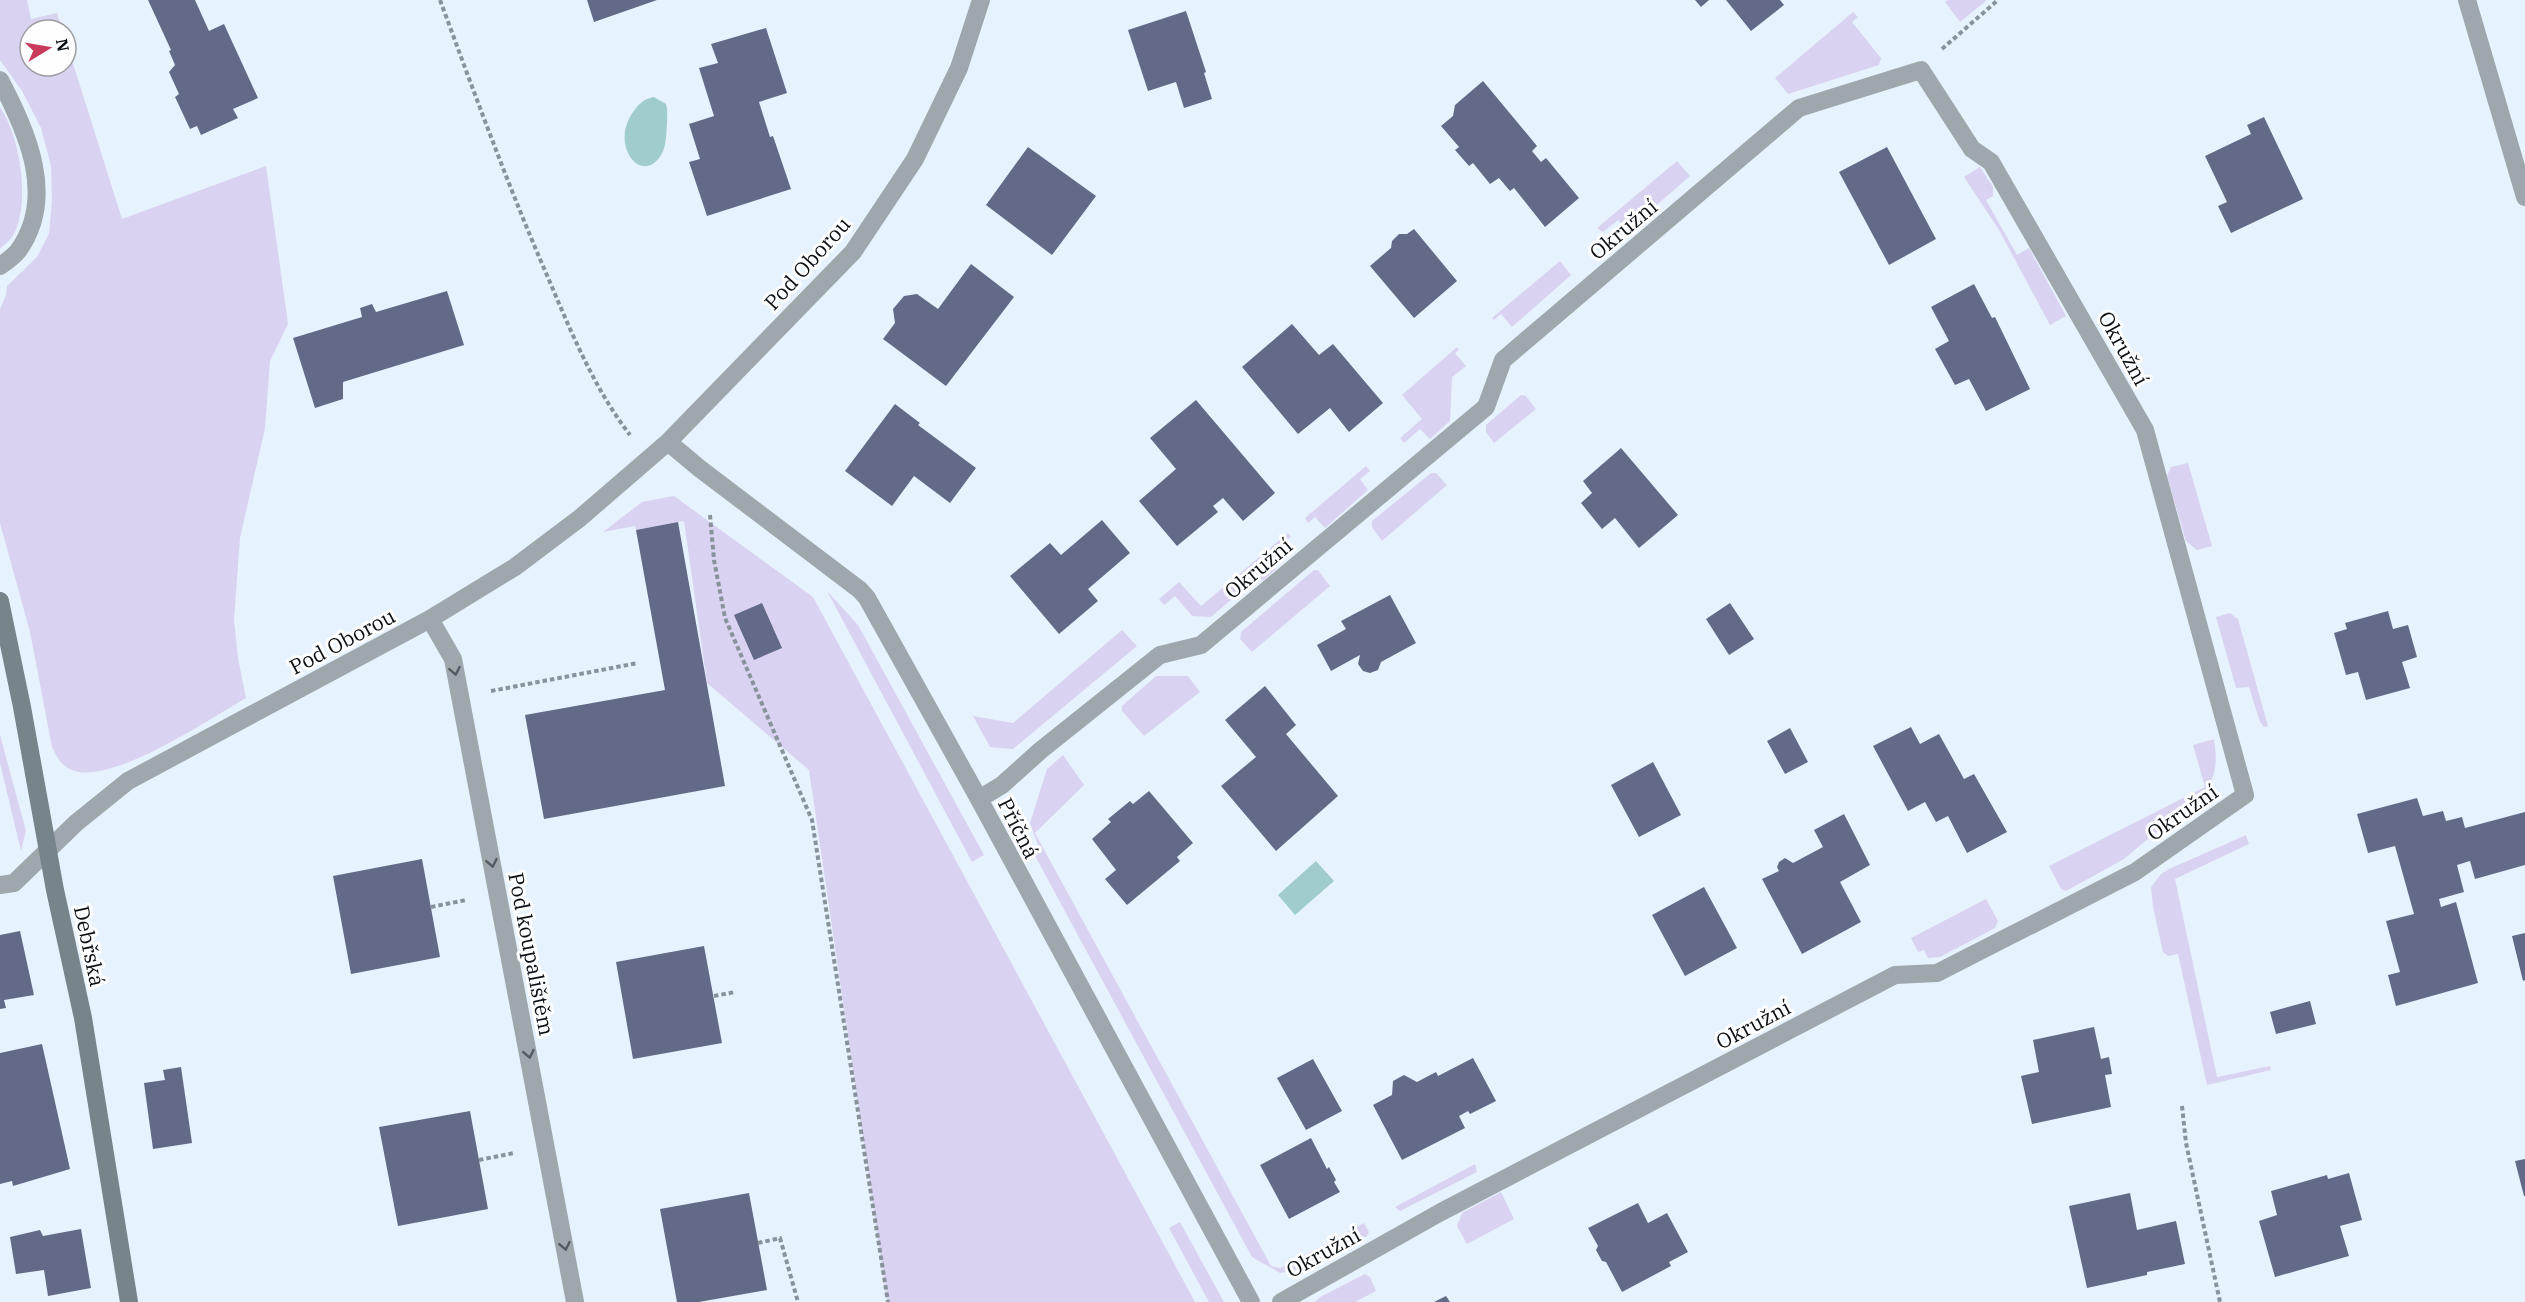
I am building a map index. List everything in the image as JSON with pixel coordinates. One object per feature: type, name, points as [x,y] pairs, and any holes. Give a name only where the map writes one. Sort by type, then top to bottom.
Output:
[{"type":"main road","name":"Debřská","points":[[0,601],[83,1018],[129,1302]]},
{"type":"street","name":"Pod Oborou","points":[[0,885],[14,883],[76,824],[128,781],[430,619],[515,567],[580,518],[668,442],[853,252],[915,159],[958,68],[981,0]]},
{"type":"street","points":[[2467,0],[2525,197]]},
{"type":"street","name":"Okružní","points":[[979,799],[1002,785],[1041,750],[1160,655],[1201,645],[1486,407],[1503,360],[1799,108],[1921,70],[1972,148],[1991,162],[2145,430],[2245,795],[2135,872],[1937,973],[1895,975],[1441,1212],[1281,1302]]},
{"type":"street","points":[[0,80],[18,116],[36,170],[35,214],[17,252],[0,266]]},
{"type":"street","name":"Příčná","points":[[668,442],[860,590],[867,598],[979,799],[1251,1302]]},
{"type":"street","name":"Pod koupalištěm","points":[[430,619],[453,658],[576,1302]]},
{"type":"path","points":[[440,0],[515,200],[559,304],[609,407],[649,459]]},
{"type":"path","points":[[1921,70],[1958,33],[1998,0]]},
{"type":"path","points":[[710,512],[714,560],[725,618],[812,820],[888,1302]]},
{"type":"path","points":[[486,692],[638,663]]},
{"type":"path","points":[[431,907],[471,899]]},
{"type":"path","points":[[714,996],[735,992]]},
{"type":"path","points":[[2182,1106],[2186,1143],[2220,1302]]},
{"type":"path","points":[[478,1160],[519,1152]]},
{"type":"path","points":[[758,1243],[780,1238],[798,1302]]},
{"type":"shaded area","points":[[0,0],[27,0],[31,18],[18,18],[18,78],[78,78],[122,219],[266,166],[288,324],[270,361],[265,428],[240,538],[234,620],[238,658],[246,698],[157,749],[106,770],[85,772],[68,768],[58,759],[52,747],[30,632],[0,523],[0,309],[7,286],[37,257],[49,234],[52,201],[51,166],[41,128],[22,91],[0,60]]},
{"type":"shaded area","points":[[1947,0],[1987,0],[1960,22],[1945,2]]},
{"type":"shaded area","points":[[1853,12],[1858,17],[1852,22],[1881,58],[1879,65],[1788,94],[1775,78]]},
{"type":"shaded area","points":[[57,13],[58,18],[35,18]]},
{"type":"shaded area","points":[[654,97],[666,104],[666,139],[661,155],[654,163],[646,166],[639,165],[627,151],[625,129],[637,107]]},
{"type":"shaded area","points":[[0,107],[13,134],[21,168],[22,202],[15,232],[0,249]]},
{"type":"shaded area","points":[[1677,161],[1690,176],[1627,231],[1618,220],[1603,232],[1597,228]]},
{"type":"shaded area","points":[[1980,167],[1993,187],[1993,196],[1986,200],[2017,255],[2029,248],[2066,316],[2050,325],[1999,230],[1964,177]]},
{"type":"shaded area","points":[[1560,261],[1571,275],[1512,327],[1501,314],[1494,320],[1492,318]]},
{"type":"shaded area","points":[[1457,347],[1459,350],[1455,353],[1466,366],[1452,377],[1450,421],[1430,439],[1420,429],[1404,443],[1400,438],[1422,419],[1402,395]]},
{"type":"shaded area","points":[[1521,395],[1526,396],[1536,409],[1494,443],[1486,432],[1486,425]]},
{"type":"shaded area","points":[[2188,463],[2212,546],[2197,550],[2186,541],[2167,476],[2171,467]]},
{"type":"shaded area","points":[[1366,466],[1370,471],[1360,479],[1368,490],[1325,528],[1315,517],[1308,523],[1305,518]]},
{"type":"shaded area","points":[[1431,473],[1436,473],[1447,485],[1382,541],[1372,527],[1372,521]]},
{"type":"shaded area","points":[[674,496],[813,597],[1195,1302],[887,1302],[809,770],[707,683],[684,521],[636,530],[635,526],[603,532],[642,502]]},
{"type":"shaded area","points":[[1288,533],[1291,537],[1266,557],[1276,569],[1264,580],[1254,580],[1211,617],[1192,616],[1175,596],[1164,605],[1159,599],[1179,582],[1201,606]]},
{"type":"shaded area","points":[[1314,570],[1318,570],[1330,586],[1252,652],[1240,639],[1241,632]]},
{"type":"shaded area","points":[[827,591],[858,625],[984,855],[972,862]]},
{"type":"shaded area","points":[[2230,613],[2238,619],[2268,726],[2264,727],[2260,722],[2249,687],[2236,688],[2216,617]]},
{"type":"shaded area","points":[[1122,630],[1137,646],[1013,749],[990,747],[973,716],[1013,723]]},
{"type":"shaded area","points":[[1156,676],[1188,676],[1200,692],[1144,736],[1122,711],[1122,706]]},
{"type":"shaded area","points":[[0,735],[26,831],[21,851],[0,763]]},
{"type":"shaded area","points":[[2214,739],[2216,754],[2214,775],[2202,794],[2124,859],[2066,891],[2061,889],[2049,866],[2205,787],[2193,745]]},
{"type":"shaded area","points":[[1063,755],[1084,785],[1035,833],[1271,1266],[1280,1268],[1364,1223],[1369,1232],[1367,1236],[1305,1268],[1280,1273],[1252,1257],[1034,854],[1037,852],[1038,845],[1030,823],[1047,769]]},
{"type":"shaded area","points":[[2246,835],[2249,844],[2175,879],[2217,1077],[2270,1066],[2271,1070],[2207,1085],[2178,954],[2168,956],[2163,952],[2151,887],[2161,874],[2169,869]]},
{"type":"shaded area","points":[[1316,861],[1334,881],[1295,915],[1278,895]]},
{"type":"shaded area","points":[[1986,899],[1998,921],[1995,928],[1940,957],[1928,958],[1924,950],[1918,952],[1911,938]]},
{"type":"shaded area","points":[[1475,1164],[1477,1172],[1400,1211],[1395,1207]]},
{"type":"shaded area","points":[[1501,1192],[1514,1219],[1467,1244],[1457,1226],[1462,1213]]},
{"type":"shaded area","points":[[1180,1222],[1224,1302],[1209,1302],[1169,1228]]},
{"type":"shaded area","points":[[1365,1274],[1370,1277],[1376,1291],[1355,1302],[1315,1302],[1320,1297]]},
{"type":"building","points":[[148,0],[195,0],[209,31],[224,24],[258,98],[233,109],[238,118],[201,135],[197,126],[190,129],[175,97],[179,94],[169,72],[175,65],[169,51],[171,50]]},
{"type":"building","points":[[587,0],[657,0],[594,22]]},
{"type":"building","points":[[1695,0],[1709,0],[1701,7]]},
{"type":"building","points":[[1726,0],[1780,0],[1784,5],[1751,31]]},
{"type":"building","points":[[1186,11],[1206,72],[1204,73],[1212,99],[1184,108],[1176,82],[1148,91],[1128,30]]},
{"type":"building","points":[[766,28],[787,93],[759,102],[791,189],[707,216],[689,162],[700,159],[689,124],[714,116],[699,68],[718,63],[711,44]]},
{"type":"building","points":[[1483,81],[1537,146],[1532,151],[1541,162],[1546,158],[1579,198],[1545,227],[1514,188],[1510,191],[1499,178],[1490,184],[1473,163],[1469,166],[1455,150],[1459,147],[1441,126],[1453,116],[1455,105]]},
{"type":"building","points":[[2264,117],[2303,199],[2231,233],[2218,206],[2227,202],[2205,156],[2251,134],[2247,125]]},
{"type":"building","points":[[1028,147],[1096,196],[1052,255],[986,205]]},
{"type":"building","points":[[1887,147],[1936,239],[1889,265],[1839,172]]},
{"type":"building","points":[[1414,229],[1457,281],[1414,318],[1370,266],[1391,248],[1392,241],[1399,234],[1407,234]]},
{"type":"building","points":[[971,264],[1014,297],[946,386],[883,339],[895,323],[893,309],[904,296],[917,294],[938,309]]},
{"type":"building","points":[[1974,284],[1992,318],[1995,317],[2030,389],[1986,411],[1969,379],[1955,385],[1935,349],[1949,341],[1931,307]]},
{"type":"building","points":[[447,291],[464,345],[343,382],[343,399],[315,408],[293,338],[362,317],[360,308],[372,304],[376,312]]},
{"type":"building","points":[[1292,324],[1319,355],[1333,344],[1383,403],[1349,432],[1330,408],[1298,434],[1242,367]]},
{"type":"building","points":[[1196,400],[1275,493],[1243,521],[1223,498],[1213,506],[1218,512],[1177,546],[1139,501],[1176,469],[1150,438]]},
{"type":"building","points":[[895,404],[920,423],[918,425],[976,468],[950,503],[914,476],[892,506],[845,471]]},
{"type":"building","points":[[1621,448],[1678,515],[1639,548],[1615,518],[1602,529],[1581,503],[1592,493],[1583,481]]},
{"type":"building","points":[[1102,520],[1130,553],[1088,589],[1098,601],[1059,634],[1010,576],[1050,543],[1061,555]]},
{"type":"building","points":[[678,522],[725,786],[544,819],[525,715],[665,690],[636,530]]},
{"type":"building","points":[[1390,595],[1416,643],[1381,662],[1378,670],[1370,673],[1363,671],[1358,664],[1360,655],[1331,671],[1317,645],[1346,629],[1341,621]]},
{"type":"building","points":[[762,603],[782,648],[754,660],[734,615]]},
{"type":"building","points":[[1730,603],[1754,639],[1729,655],[1706,619]]},
{"type":"building","points":[[2388,611],[2393,629],[2408,625],[2417,657],[2402,662],[2410,688],[2366,700],[2358,672],[2346,675],[2334,633],[2347,629],[2345,623]]},
{"type":"building","points":[[1265,686],[1296,725],[1286,734],[1338,796],[1276,851],[1221,786],[1256,757],[1225,720]]},
{"type":"building","points":[[1911,727],[1920,744],[1939,734],[1964,779],[1974,774],[2007,832],[1967,853],[1948,816],[1936,822],[1925,802],[1908,811],[1873,746]]},
{"type":"building","points":[[1790,728],[1808,762],[1785,774],[1767,741]]},
{"type":"building","points":[[1653,762],[1681,815],[1639,837],[1611,785]]},
{"type":"building","points":[[1149,791],[1193,843],[1177,857],[1180,861],[1127,905],[1105,879],[1116,870],[1092,839],[1111,822],[1108,819],[1130,801],[1133,804]]},
{"type":"building","points":[[2417,798],[2423,816],[2443,811],[2446,821],[2462,817],[2465,828],[2525,812],[2525,865],[2475,879],[2470,861],[2457,865],[2464,892],[2439,899],[2441,907],[2456,902],[2478,983],[2396,1006],[2388,975],[2400,972],[2386,921],[2414,914],[2395,846],[2368,853],[2357,814]]},
{"type":"building","points":[[1844,814],[1870,865],[1840,882],[1861,922],[1802,954],[1762,879],[1779,871],[1777,867],[1779,862],[1785,858],[1793,863],[1823,847],[1814,830]]},
{"type":"building","points":[[422,859],[440,957],[351,974],[333,876]]},
{"type":"building","points":[[1704,887],[1737,948],[1685,976],[1652,915]]},
{"type":"building","points":[[20,931],[34,995],[4,1000],[6,1008],[0,1009],[0,935]]},
{"type":"building","points":[[2525,933],[2525,980],[2523,981],[2512,936]]},
{"type":"building","points":[[704,946],[722,1043],[633,1059],[616,962]]},
{"type":"building","points":[[2310,1001],[2316,1024],[2276,1034],[2270,1012]]},
{"type":"building","points":[[2094,1027],[2101,1059],[2109,1057],[2112,1074],[2105,1075],[2111,1107],[2032,1124],[2021,1076],[2039,1072],[2033,1040]]},
{"type":"building","points":[[42,1044],[70,1169],[13,1186],[12,1181],[0,1184],[0,1053]]},
{"type":"building","points":[[1473,1058],[1496,1101],[1470,1114],[1468,1111],[1459,1116],[1465,1128],[1402,1160],[1373,1105],[1392,1095],[1393,1081],[1404,1075],[1417,1082],[1436,1072],[1438,1076]]},
{"type":"building","points":[[1313,1059],[1342,1111],[1306,1130],[1277,1078]]},
{"type":"building","points":[[181,1067],[192,1143],[153,1149],[144,1083],[165,1080],[163,1070]]},
{"type":"building","points":[[470,1111],[488,1209],[398,1226],[379,1127]]},
{"type":"building","points":[[1311,1138],[1327,1169],[1329,1167],[1336,1180],[1334,1182],[1340,1192],[1289,1219],[1260,1165]]},
{"type":"building","points":[[2525,1159],[2525,1196],[2524,1196],[2515,1161]]},
{"type":"building","points":[[2349,1173],[2362,1220],[2340,1226],[2349,1256],[2275,1277],[2259,1221],[2277,1215],[2271,1191],[2327,1175],[2328,1179]]},
{"type":"building","points":[[749,1193],[767,1290],[699,1302],[677,1302],[660,1209]]},
{"type":"building","points":[[2130,1193],[2137,1230],[2176,1221],[2185,1264],[2087,1288],[2069,1206]]},
{"type":"building","points":[[1638,1203],[1648,1223],[1667,1213],[1688,1252],[1669,1262],[1671,1266],[1622,1292],[1606,1262],[1602,1261],[1596,1250],[1598,1246],[1588,1228]]},
{"type":"building","points":[[81,1229],[91,1288],[48,1296],[44,1270],[16,1274],[10,1237],[40,1230],[43,1236]]},
{"type":"building","points":[[1446,1296],[1450,1302],[1434,1302]]}]
